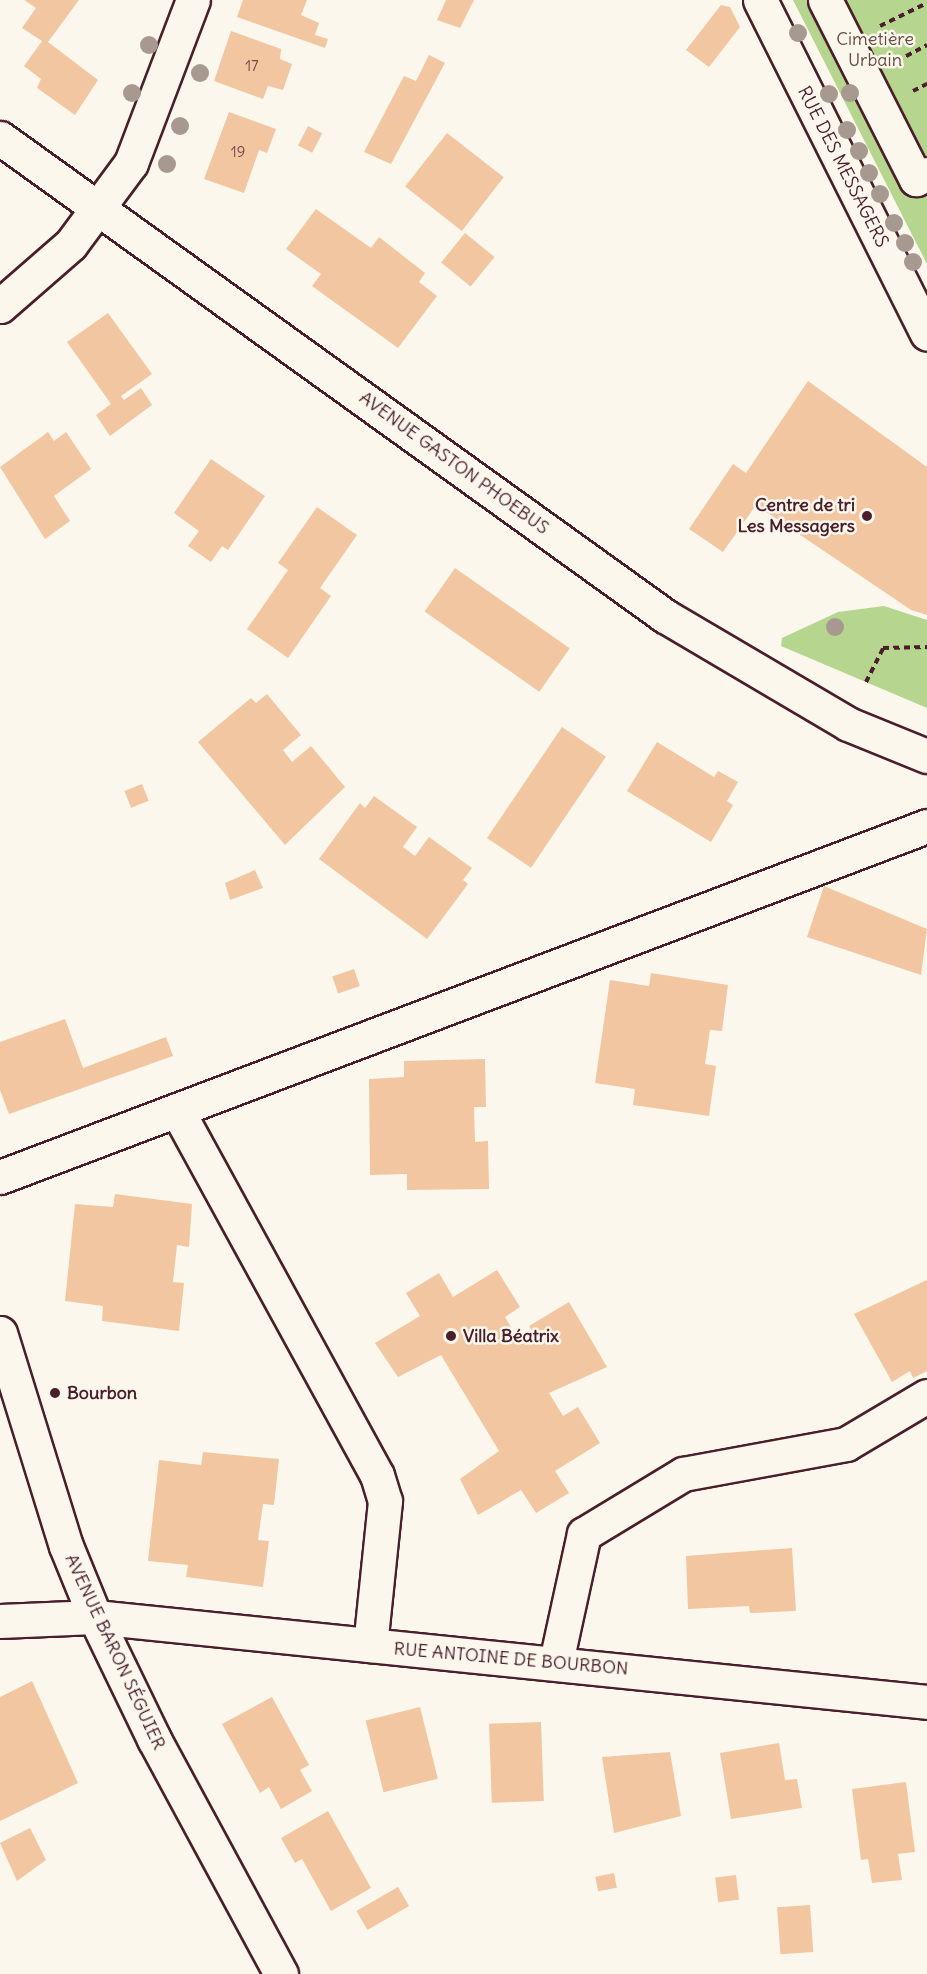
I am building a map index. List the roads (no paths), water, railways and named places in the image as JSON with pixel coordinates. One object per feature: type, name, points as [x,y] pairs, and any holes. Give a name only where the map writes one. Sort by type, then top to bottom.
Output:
[{"type":"street","points":[[0,306],[102,209],[132,163],[193,0]]},
{"type":"street","name":"RUE DES MESSAGERS","points":[[760,0],[927,333]]},
{"type":"street","points":[[825,0],[922,177]]},
{"type":"street","name":"AVENUE GASTON PHOEBUS","points":[[0,138],[102,209],[665,616],[848,724],[927,756]]},
{"type":"street","points":[[0,1177],[770,883],[927,826]]},
{"type":"street","points":[[177,1110],[377,1475],[385,1501],[370,1646]]},
{"type":"street","name":"AVENUE BARON SÉGUIER","points":[[0,1333],[66,1546],[95,1617],[275,1964]]},
{"type":"street","points":[[556,1662],[584,1534],[683,1474],[846,1444],[927,1396]]},
{"type":"street","name":"RUE ANTOINE DE BOURBON","points":[[0,1621],[95,1617],[370,1646],[556,1662],[927,1702]]},
{"type":"place","name":"Centre de tri Les Messagers","points":[[867,516]]},
{"type":"place","name":"Villa Béatrix","points":[[451,1336]]},
{"type":"place","name":"Bourbon","points":[[55,1393]]},
{"type":"park label","name":"Cimetière Urbain","points":[[875,50]]}]
